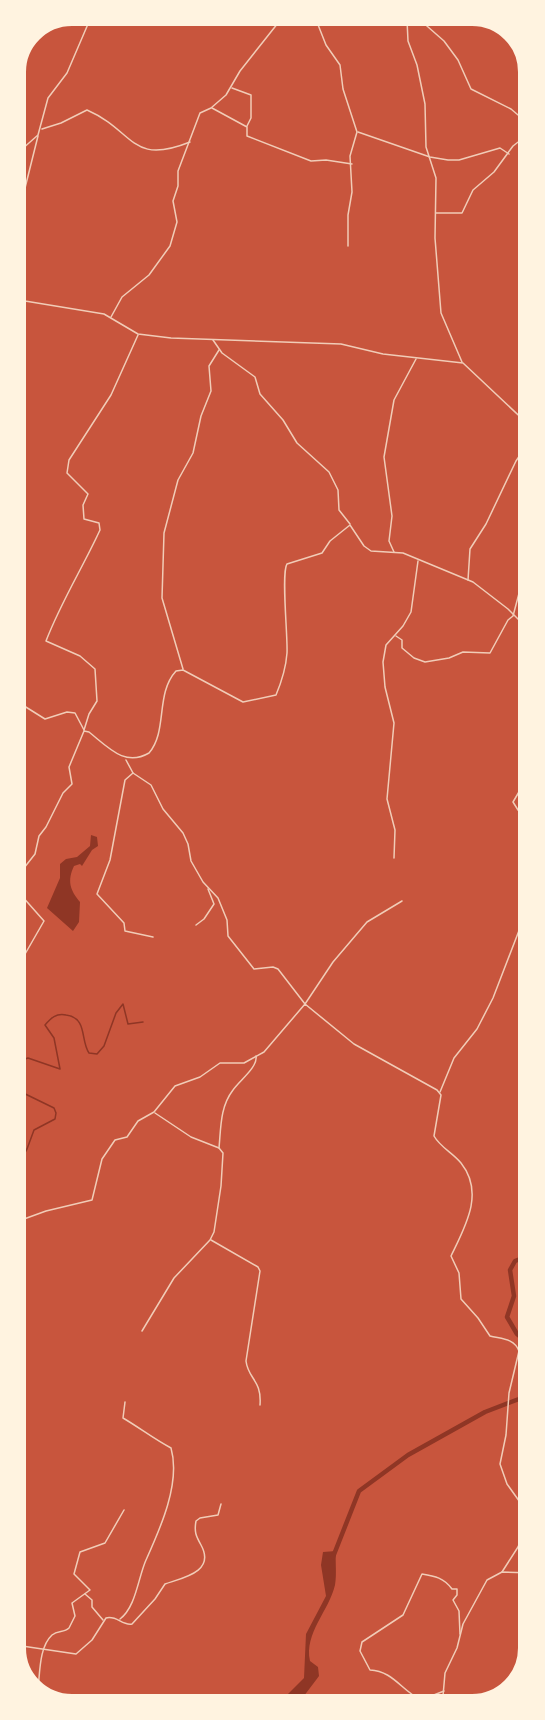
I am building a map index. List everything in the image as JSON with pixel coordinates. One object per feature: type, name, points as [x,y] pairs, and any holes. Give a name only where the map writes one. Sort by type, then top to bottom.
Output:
[{"type":"street","points":[[22,149],[29,145],[41,130],[48,98],[66,73],[90,22]]},
{"type":"street","points":[[111,317],[122,297],[149,275],[171,246],[177,222],[173,201],[177,191],[178,171],[200,113],[211,108],[231,88],[240,71],[278,23]]},
{"type":"street","points":[[317,23],[326,45],[340,65],[344,89],[357,132],[350,156],[352,164],[348,246]]},
{"type":"street","points":[[407,23],[408,41],[417,65],[425,104],[426,143],[436,177],[435,213],[441,313],[463,363],[522,417]]},
{"type":"street","points":[[423,23],[444,41],[458,60],[471,89],[511,109],[522,118]]},
{"type":"street","points":[[231,88],[251,95],[251,118],[247,127],[247,136],[311,161],[352,164]]},
{"type":"street","points":[[211,108],[247,127]]},
{"type":"street","points":[[41,130],[87,110],[117,126],[127,139],[144,150],[174,149],[190,142]]},
{"type":"street","points":[[357,132],[430,157],[459,160],[501,148],[509,154]]},
{"type":"street","points":[[22,197],[38,135]]},
{"type":"street","points":[[435,213],[441,211],[462,213],[473,190],[494,172],[513,146],[522,139]]},
{"type":"street","points":[[22,300],[87,309],[111,317],[138,334],[171,338],[341,344],[360,350],[463,363]]},
{"type":"street","points":[[22,872],[35,854],[39,836],[46,827],[57,803],[72,784],[69,767],[84,731],[84,724],[97,701],[95,669],[80,656],[46,641],[56,615],[77,580],[100,530],[99,523],[84,519],[83,505],[88,495],[86,489],[67,473],[69,460],[111,396],[138,334]]},
{"type":"street","points":[[213,339],[219,350],[255,377],[260,394],[283,420],[297,443],[329,472],[338,490],[339,510],[367,549],[374,552],[403,554],[468,580],[522,624]]},
{"type":"street","points":[[183,670],[162,598],[164,533],[178,480],[193,453],[201,416],[210,391],[209,366],[219,350]]},
{"type":"street","points":[[394,552],[389,541],[392,516],[384,457],[394,400],[416,358]]},
{"type":"street","points":[[468,580],[470,549],[486,524],[522,452]]},
{"type":"street","points":[[126,759],[142,757],[154,747],[168,685],[176,671],[183,670],[243,702],[276,695],[287,655],[285,567],[287,564],[322,553],[330,541],[350,525]]},
{"type":"street","points":[[394,858],[395,830],[387,799],[394,723],[386,696],[383,662],[386,645],[395,635],[413,605],[412,594],[418,561]]},
{"type":"street","points":[[395,635],[402,640],[402,648],[406,653],[425,662],[449,658],[463,652],[485,654],[492,650],[513,615],[522,582]]},
{"type":"street","points":[[22,705],[45,719],[67,712],[75,713],[84,731],[126,759],[133,773],[152,785],[163,808],[188,841],[191,861],[208,888],[214,904],[204,919],[196,925]]},
{"type":"street","points":[[133,773],[125,780],[110,860],[97,894],[124,922],[125,931],[153,937]]},
{"type":"street","points":[[522,787],[513,802],[522,812]]},
{"type":"street","points":[[208,888],[218,898],[227,920],[228,936],[252,967],[257,970],[273,967],[278,969],[305,1004],[354,1044],[440,1092]]},
{"type":"street","points":[[22,896],[44,921],[22,959]]},
{"type":"street","points":[[22,1229],[24,1219],[46,1210],[92,1200],[96,1193],[100,1165],[108,1148],[116,1138],[127,1137],[138,1121],[154,1112],[175,1086],[200,1077],[220,1063],[244,1063],[266,1050],[305,1004],[333,962],[368,922],[402,901]]},
{"type":"street","points":[[522,917],[493,998],[477,1029],[454,1058],[440,1092],[442,1102],[434,1136],[463,1165],[473,1194],[470,1213],[451,1256],[459,1273],[461,1299],[490,1336],[506,1339],[517,1346],[519,1351],[509,1393],[506,1435],[500,1464],[507,1484],[522,1505]]},
{"type":"street","points":[[142,1331],[174,1278],[210,1240],[214,1232],[221,1186],[222,1154],[219,1148],[223,1108],[235,1087],[256,1062],[256,1056]]},
{"type":"street","points":[[154,1112],[191,1137],[219,1148]]},
{"type":"street","points":[[210,1240],[260,1269],[260,1282],[255,1299],[256,1312],[246,1361],[248,1369],[260,1388],[260,1405]]},
{"type":"street","points":[[119,1619],[124,1616],[139,1586],[145,1561],[161,1527],[168,1501],[173,1457],[171,1448],[154,1440],[148,1432],[123,1418],[125,1402]]},
{"type":"street","points":[[22,1646],[76,1654],[92,1640],[103,1620],[110,1617],[119,1619],[125,1624],[132,1624],[155,1599],[165,1584],[187,1578],[202,1567],[204,1557],[196,1536],[196,1521],[200,1518],[218,1515],[221,1504]]},
{"type":"street","points":[[38,1683],[40,1662],[44,1650],[53,1634],[68,1630],[74,1622],[72,1603],[90,1588],[80,1582],[73,1570],[80,1552],[105,1543],[124,1510]]},
{"type":"street","points":[[446,1698],[445,1673],[457,1648],[468,1613],[478,1600],[487,1580],[502,1572],[522,1538]]},
{"type":"street","points":[[502,1572],[522,1573]]},
{"type":"street","points":[[418,1698],[405,1690],[394,1677],[380,1671],[370,1670],[360,1651],[362,1642],[403,1615],[422,1574],[436,1576],[447,1581],[452,1589],[457,1589],[458,1595],[453,1600],[459,1611],[460,1634]]},
{"type":"street","points":[[84,1594],[92,1600],[92,1607],[103,1620]]},
{"type":"street","points":[[429,1698],[438,1691],[444,1691]]},
{"type":"shaded area","points":[[91,835],[97,837],[98,846],[92,850],[82,866],[80,864],[74,866],[70,881],[80,902],[79,922],[73,931],[47,908],[60,878],[60,864],[66,859],[77,857],[90,846]]},
{"type":"shaded area","points":[[336,1551],[336,1577],[332,1595],[314,1632],[309,1651],[310,1661],[318,1667],[319,1676],[302,1698],[281,1698],[287,1695],[304,1678],[306,1634],[326,1596],[321,1565],[323,1552]]},
{"type":"waterway","points":[[22,1060],[28,1058],[60,1069],[54,1038],[45,1025],[57,1015],[66,1015],[78,1020],[86,1048],[89,1053],[97,1054],[104,1046],[116,1013],[123,1004],[128,1024],[143,1022]]},
{"type":"waterway","points":[[22,1092],[54,1108],[56,1113],[55,1119],[34,1130],[22,1158]]},
{"type":"waterway","points":[[522,1258],[515,1261],[510,1270],[514,1296],[507,1317],[522,1338]]},
{"type":"waterway","points":[[333,1557],[359,1491],[408,1455],[485,1412],[522,1396]]}]
